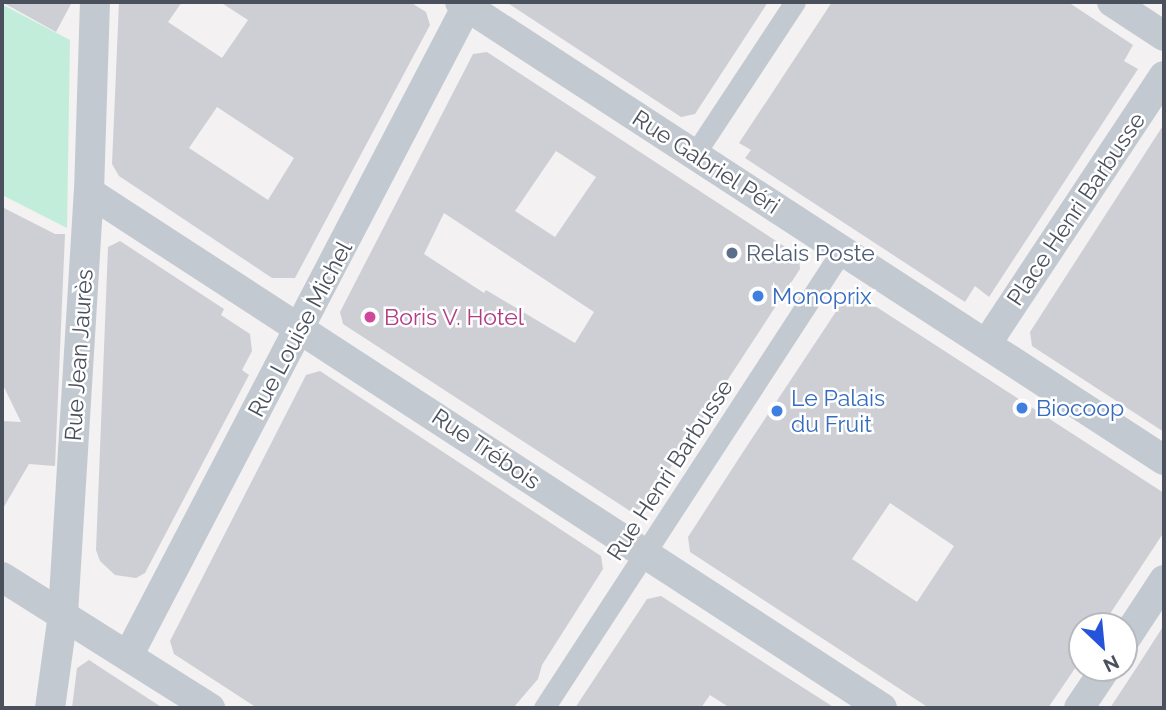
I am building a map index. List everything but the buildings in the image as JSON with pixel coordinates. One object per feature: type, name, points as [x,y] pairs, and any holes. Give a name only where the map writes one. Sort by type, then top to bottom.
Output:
[{"type":"street","name":"Rue Jean Jaurès","points":[[50,708],[63,614],[89,192],[96,2]]},
{"type":"street","points":[[694,155],[795,2]]},
{"type":"street","points":[[1112,2],[1164,36]]},
{"type":"street","name":"Rue Gabriel Péri","points":[[465,3],[694,155],[988,342],[1164,460]]},
{"type":"street","name":"Rue Louise Michel","points":[[128,656],[302,327],[465,3]]},
{"type":"street","name":"Place Henri Barbusse","points":[[988,342],[1164,76]]},
{"type":"street","name":"Rue Trébois","points":[[89,192],[302,327],[882,708]]},
{"type":"street","name":"Rue Henri Barbusse","points":[[544,708],[647,556],[837,258]]},
{"type":"street","points":[[2,577],[210,708]]},
{"type":"street","points":[[1138,619],[1164,580]]},
{"type":"street","points":[[1079,708],[1097,682]]},
{"type":"green space","points":[[3,5],[70,40],[67,228],[2,195]]},
{"type":"place","name":"Relais Poste","points":[[732,253]]},
{"type":"place","name":"Monoprix","points":[[758,296]]},
{"type":"place","name":"Boris V. Hotel","points":[[370,317]]},
{"type":"place","name":"Biocoop","points":[[1022,408]]},
{"type":"place","name":"Le Palais du Fruit","points":[[777,411]]}]
